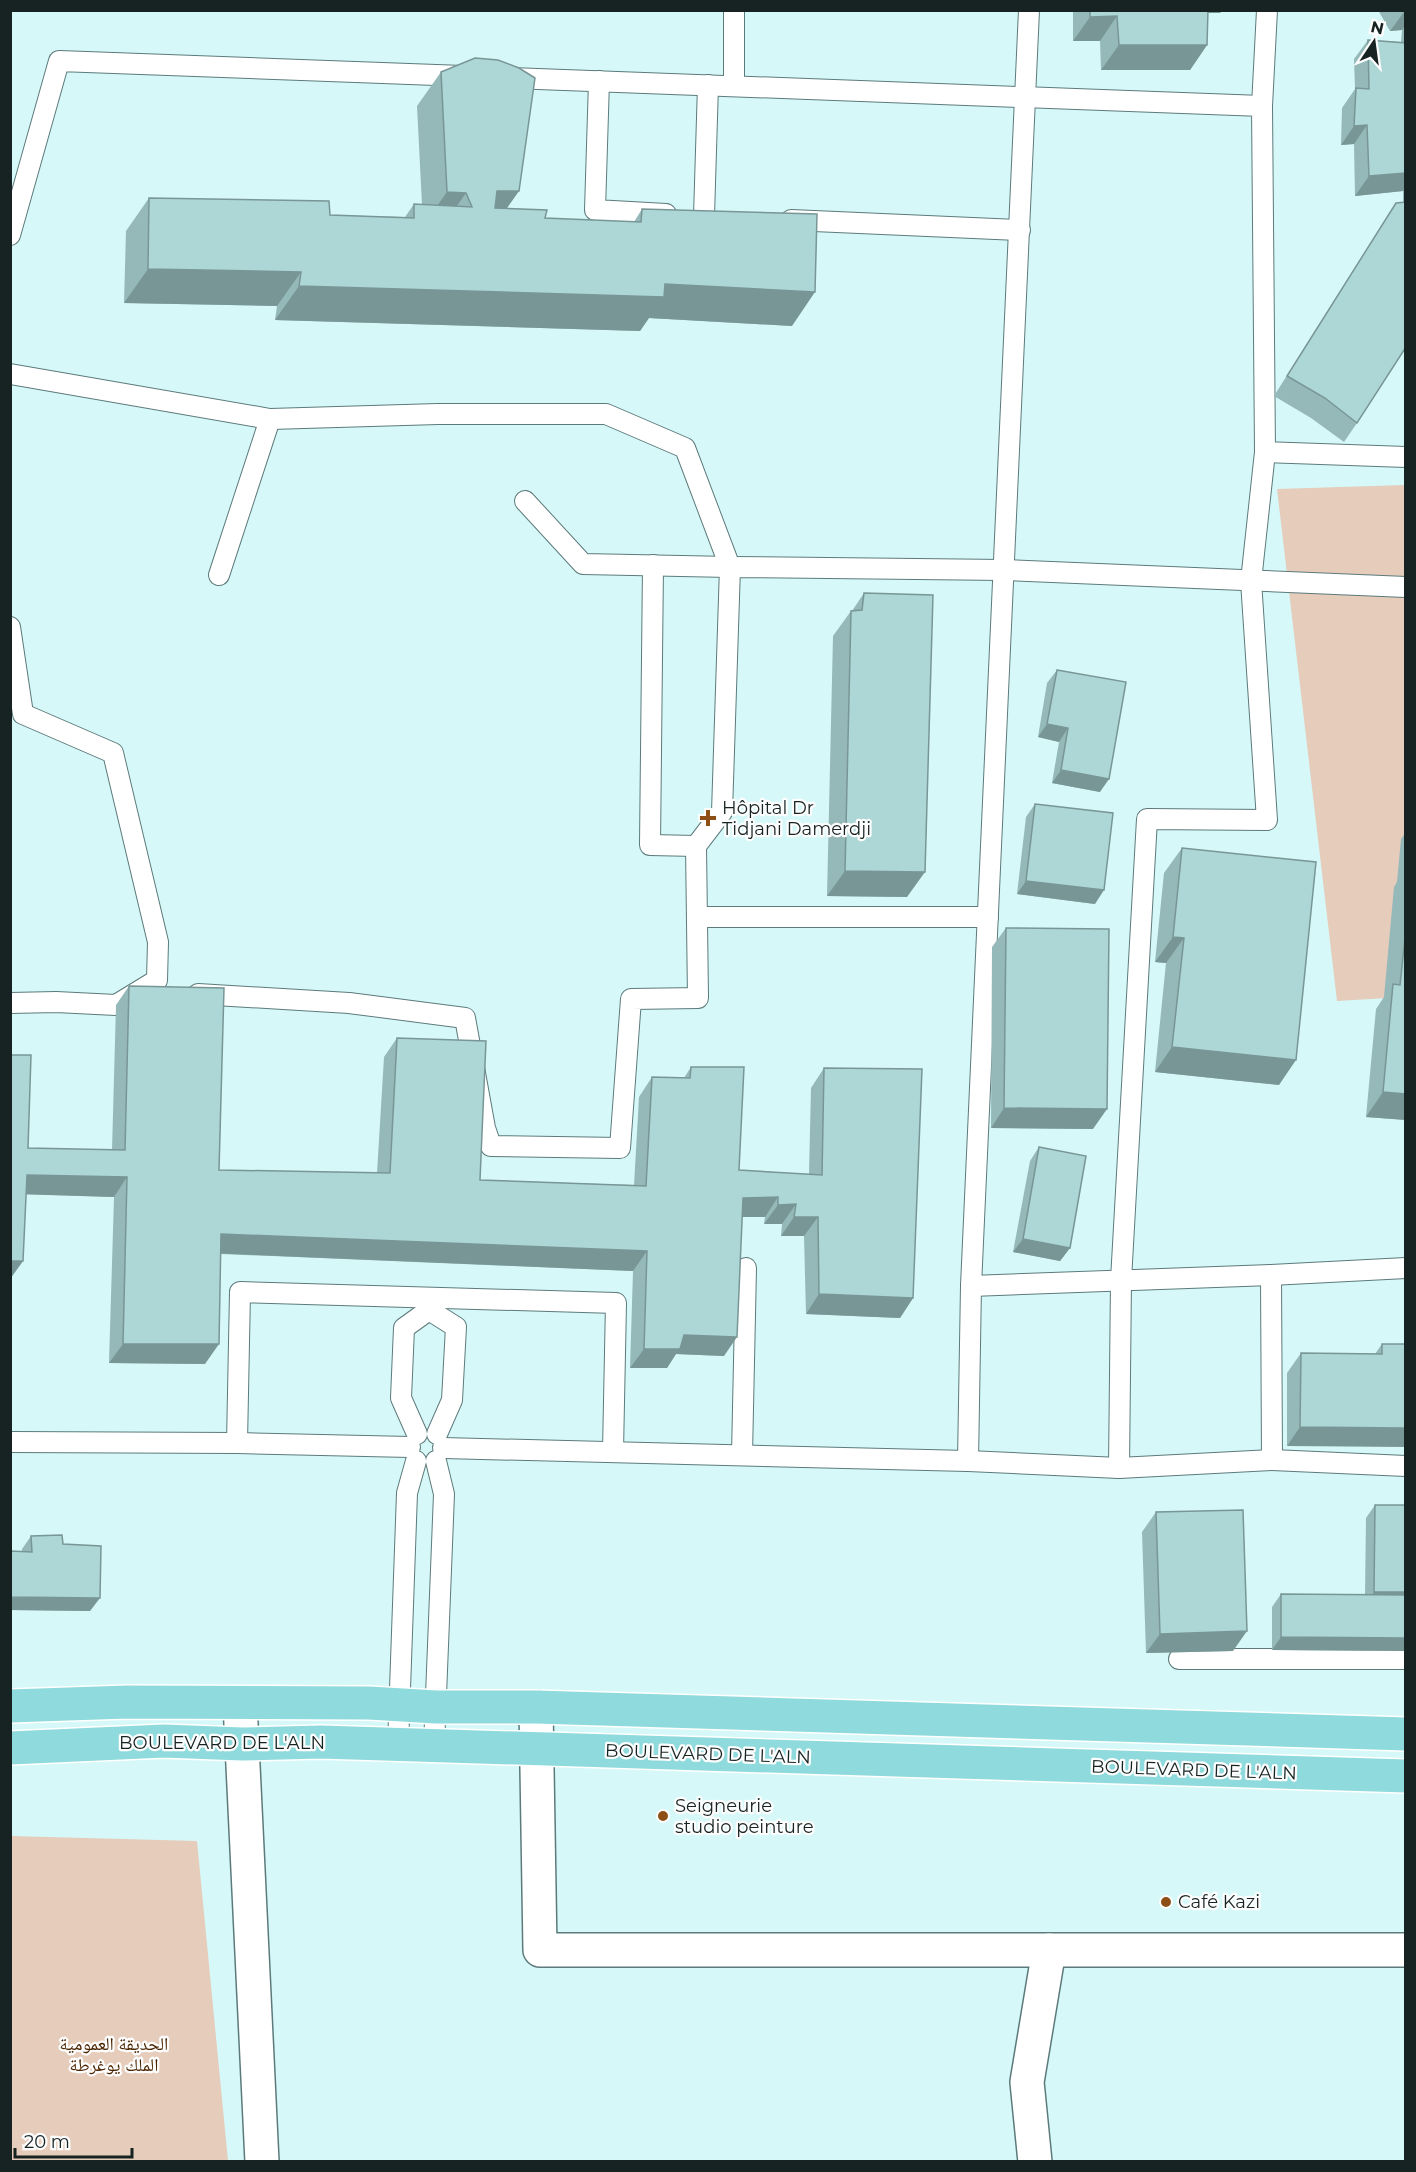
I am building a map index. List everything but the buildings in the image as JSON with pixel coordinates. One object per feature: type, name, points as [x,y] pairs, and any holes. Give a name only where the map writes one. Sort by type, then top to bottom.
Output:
[{"type":"main road","points":[[10,1706],[127,1702],[536,1707],[1406,1734]]},
{"type":"main road","name":"BOULEVARD DE L'ALN","points":[[10,1748],[164,1741],[242,1744],[321,1742],[1406,1776]]},
{"type":"street","points":[[240,1703],[262,2162]]},
{"type":"street","points":[[536,1707],[540,1950],[1406,1950]]},
{"type":"street","points":[[1035,2162],[1027,2082],[1049,1950]]},
{"type":"lane","points":[[734,10],[734,86]]},
{"type":"lane","points":[[968,1461],[971,1286],[1029,10]]},
{"type":"lane","points":[[1119,1468],[1120,1280],[1147,819],[1267,820],[1251,581],[1265,452],[1262,106],[1267,10]]},
{"type":"lane","points":[[10,235],[59,62],[1262,106]]},
{"type":"lane","points":[[599,81],[595,210],[727,217]]},
{"type":"lane","points":[[704,216],[708,85]]},
{"type":"lane","points":[[774,219],[1020,230]]},
{"type":"lane","points":[[10,375],[270,419],[438,414],[606,414],[685,448],[730,567],[722,812],[696,846],[698,998],[631,999],[620,1148],[491,1146],[485,1128],[465,1018],[349,1003],[213,996],[145,987]]},
{"type":"lane","points":[[219,575],[270,419]]},
{"type":"lane","points":[[1265,452],[1406,457]]},
{"type":"lane","points":[[525,501],[583,564],[1004,570],[1406,587]]},
{"type":"lane","points":[[652,565],[650,845],[696,846]]},
{"type":"lane","points":[[10,627],[23,714],[113,753],[158,942],[157,980],[116,1005],[56,1002],[10,1003]]},
{"type":"lane","points":[[697,917],[988,917]]},
{"type":"lane","points":[[742,1455],[746,1268]]},
{"type":"lane","points":[[971,1286],[1406,1268]]},
{"type":"lane","points":[[1271,1275],[1272,1460]]},
{"type":"lane","points":[[237,1443],[240,1292],[429,1303],[616,1302],[613,1451]]},
{"type":"lane","points":[[398,1744],[407,1492],[426,1448],[452,1400],[456,1327],[429,1303]]},
{"type":"lane","points":[[429,1303],[404,1328],[401,1398],[426,1448],[444,1494],[434,1746]]},
{"type":"lane","points":[[10,1442],[237,1443],[613,1451],[968,1461],[1119,1468],[1272,1460],[1406,1466]]},
{"type":"lane","points":[[1179,1659],[1406,1659]]},
{"type":"green space","points":[[1405,485],[1405,997],[1337,1001],[1277,489]]},
{"type":"green space","name":"الحديقة العمومية الملك يوغرطة","points":[[11,1836],[197,1841],[228,2161],[11,2161]]},
{"type":"place","name":"Hôpital Dr Tidjani Damerdji","points":[[708,818]]},
{"type":"place","name":"Seigneurie studio peinture","points":[[663,1816]]},
{"type":"place","name":"Café Kazi","points":[[1166,1902]]}]
